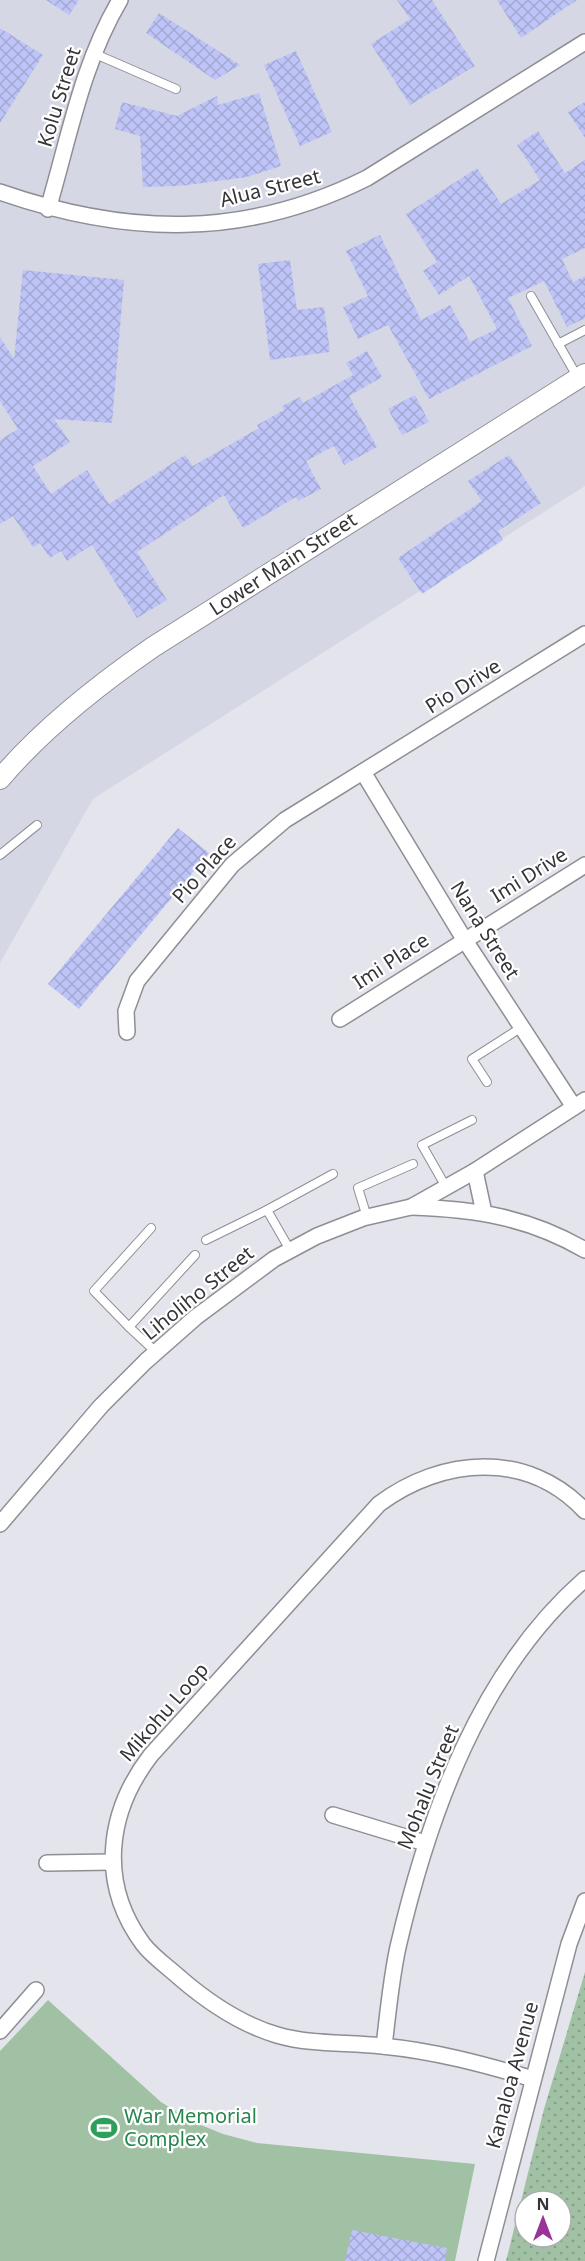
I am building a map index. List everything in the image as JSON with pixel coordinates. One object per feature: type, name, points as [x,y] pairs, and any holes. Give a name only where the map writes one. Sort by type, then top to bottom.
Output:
[{"type":"street","name":"Kolu Street","points":[[48,209],[93,53],[120,0]]},
{"type":"street","name":"Alua Street","points":[[0,192],[48,209],[99,220],[166,226],[230,222],[304,205],[367,178],[585,42]]},
{"type":"street","name":"Lower Main Street","points":[[0,779],[39,738],[114,674],[581,376]]},
{"type":"street","name":"Pio Drive","points":[[363,772],[585,634]]},
{"type":"street","name":"Nana Street","points":[[363,772],[464,939],[522,1027],[580,1103]]},
{"type":"street","name":"Pio Place","points":[[127,1032],[128,1000],[137,981],[232,865],[285,820],[363,772]]},
{"type":"street","name":"Imi Drive","points":[[464,939],[585,865]]},
{"type":"street","name":"Imi Place","points":[[340,1019],[464,939]]},
{"type":"street","name":"Liholiho Street","points":[[0,1524],[101,1406],[156,1352],[196,1317],[274,1259],[317,1236],[367,1217],[411,1207],[475,1171],[580,1103]]},
{"type":"street","points":[[475,1171],[484,1212]]},
{"type":"street","points":[[411,1207],[462,1208],[512,1218],[551,1232],[585,1250]]},
{"type":"street","name":"Mikohu Loop","points":[[533,2079],[457,2057],[384,2046],[308,2041],[279,2035],[224,2012],[199,1994],[144,1946],[120,1900],[114,1862],[116,1823],[123,1799],[140,1768],[379,1504],[398,1489],[443,1470],[491,1467],[538,1478],[559,1489],[585,1511]]},
{"type":"street","name":"Mohalu Street","points":[[384,2046],[397,1949],[425,1843],[466,1740],[507,1669],[556,1604],[585,1579]]},
{"type":"street","points":[[333,1815],[425,1843]]},
{"type":"street","points":[[47,1863],[114,1862]]},
{"type":"street","name":"Kanaloa Avenue","points":[[486,2261],[569,1944],[585,1901]]},
{"type":"street","points":[[0,2031],[36,1990]]},
{"type":"lane","points":[[93,53],[176,89]]},
{"type":"lane","points":[[531,296],[558,344],[581,376]]},
{"type":"lane","points":[[558,344],[585,330]]},
{"type":"lane","points":[[0,855],[37,825]]},
{"type":"lane","points":[[487,1082],[472,1059],[522,1027]]},
{"type":"lane","points":[[446,1187],[422,1145],[472,1120]]},
{"type":"lane","points":[[367,1217],[358,1188],[413,1164]]},
{"type":"lane","points":[[206,1240],[333,1174]]},
{"type":"lane","points":[[267,1210],[290,1250]]},
{"type":"lane","points":[[151,1228],[94,1292],[156,1352]]},
{"type":"lane","points":[[129,1327],[195,1255]]},
{"type":"shaded area","points":[[0,0],[585,0],[585,486],[93,799],[0,963]]},
{"type":"green space","points":[[585,1972],[585,2261],[506,2261],[513,2233],[513,2249],[573,2249],[573,2189],[524,2189],[544,2109]]},
{"type":"green space","name":"War Memorial Complex","points":[[48,2000],[161,2102],[191,2121],[223,2134],[257,2143],[475,2164],[455,2261],[0,2261],[0,2051]]},
{"type":"building","points":[[46,0],[79,0],[69,15]]},
{"type":"building","points":[[397,0],[432,0],[475,66],[410,105],[371,44],[410,19]]},
{"type":"building","points":[[497,0],[577,0],[521,38]]},
{"type":"building","points":[[159,13],[240,65],[215,80],[146,33]]},
{"type":"building","points":[[0,28],[43,55],[0,123]]},
{"type":"building","points":[[296,51],[332,132],[300,146],[264,65]]},
{"type":"building","points":[[259,93],[281,166],[247,177],[180,186],[143,187],[140,136],[115,129],[122,102],[177,116],[217,96],[218,105]]},
{"type":"building","points":[[585,102],[585,138],[568,112]]},
{"type":"building","points":[[538,131],[565,173],[585,160],[585,248],[562,259],[573,282],[585,276],[585,318],[567,327],[544,281],[508,298],[532,346],[429,399],[388,325],[358,339],[343,307],[368,296],[346,251],[380,235],[421,320],[450,305],[470,342],[497,329],[469,276],[439,295],[423,271],[437,262],[406,214],[477,168],[501,204],[540,180],[517,145]]},
{"type":"building","points":[[290,260],[297,310],[324,307],[330,352],[270,360],[258,264]]},
{"type":"building","points":[[23,270],[124,280],[112,423],[54,419],[70,442],[33,466],[51,494],[87,470],[109,504],[185,455],[193,466],[259,428],[257,425],[284,410],[282,406],[300,397],[303,403],[353,375],[346,363],[367,351],[382,377],[349,396],[377,447],[344,465],[334,446],[306,461],[321,489],[298,501],[296,497],[243,528],[224,495],[137,552],[167,600],[137,618],[92,545],[67,561],[61,551],[50,558],[40,543],[33,547],[13,516],[0,524],[0,440],[18,429],[0,401],[0,337],[14,359]]},
{"type":"building","points":[[415,395],[429,422],[402,435],[388,409]]},
{"type":"building","points":[[509,455],[541,503],[498,531],[503,540],[422,594],[398,558],[482,501],[468,481]]},
{"type":"building","points":[[178,828],[209,853],[79,1009],[48,984]]},
{"type":"building","points":[[352,2230],[447,2248],[445,2261],[345,2261]]},
{"type":"place","name":"War Memorial Complex","points":[[104,2128]]}]
